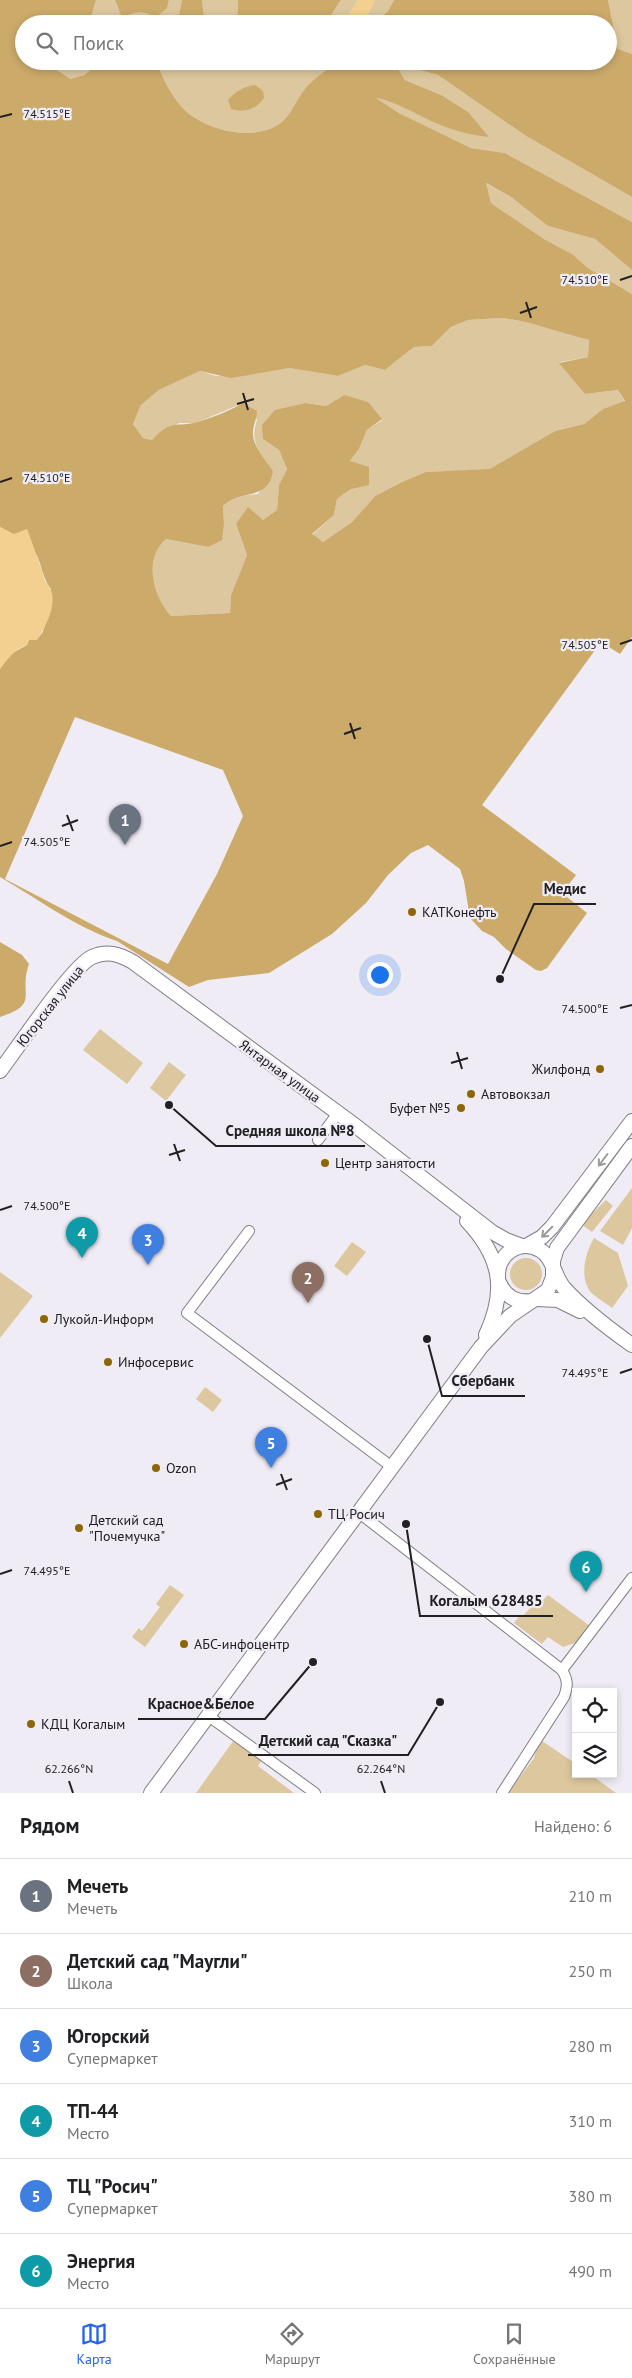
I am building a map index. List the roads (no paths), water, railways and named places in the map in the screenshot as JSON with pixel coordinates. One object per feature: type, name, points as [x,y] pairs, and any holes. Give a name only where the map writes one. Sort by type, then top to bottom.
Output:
[{"type":"main road","name":"Югорская улица","points":[[0,1071],[78,967],[90,957],[108,953]]},
{"type":"main road","name":"Янтарная улица","points":[[108,953],[119,955],[132,962],[338,1113],[447,1199]]},
{"type":"main road","points":[[481,1347],[498,1308],[499,1264],[512,1249],[524,1246],[542,1237],[552,1228],[632,1121]]},
{"type":"main road","points":[[151,1793],[481,1347],[510,1316],[545,1294],[551,1286],[557,1248],[632,1146]]},
{"type":"main road","points":[[447,1199],[499,1237],[542,1251],[565,1289],[603,1324]]},
{"type":"main road","points":[[447,1199],[481,1238],[491,1255],[503,1290],[514,1299],[553,1299],[564,1302],[603,1324],[632,1345]]},
{"type":"street","points":[[318,1140],[338,1113]]},
{"type":"street","points":[[249,1231],[188,1313],[392,1467]]},
{"type":"street","points":[[358,1512],[562,1670],[568,1683],[564,1697],[502,1793]]},
{"type":"street","points":[[562,1670],[632,1578]]},
{"type":"street","points":[[207,1715],[315,1793]]},
{"type":"place","name":"Мечеть","points":[[125,845]]},
{"type":"place","name":"КАТКонефть","points":[[412,912]]},
{"type":"place","name":"Медис","points":[[500,979]]},
{"type":"place","name":"Жилфонд","points":[[600,1069]]},
{"type":"place","name":"Автовокзал","points":[[471,1094]]},
{"type":"place","name":"Средняя школа №8","points":[[169,1105]]},
{"type":"place","name":"Буфет №5","points":[[461,1108]]},
{"type":"place","name":"Центр занятости","points":[[325,1163]]},
{"type":"place","name":"ТП-44","points":[[82,1258]]},
{"type":"place","name":"Югорский","points":[[148,1265]]},
{"type":"place","name":"Детский сад \"Маугли\"","points":[[308,1303]]},
{"type":"place","name":"Лукойл-Информ","points":[[44,1319]]},
{"type":"place","name":"Сбербанк","points":[[427,1339]]},
{"type":"place","name":"Инфосервис","points":[[108,1362]]},
{"type":"place","name":"Ozon","points":[[156,1468]]},
{"type":"place","name":"ТЦ \"Росич\"","points":[[271,1468]]},
{"type":"place","name":"ТЦ Росич","points":[[318,1514]]},
{"type":"place","name":"Когалым 628485","points":[[406,1524]]},
{"type":"place","name":"Детский сад \"Почемучка\"","points":[[79,1528]]},
{"type":"place","name":"Энергия","points":[[586,1592]]},
{"type":"place","name":"АБС-инфоцентр","points":[[184,1644]]},
{"type":"place","name":"Красное&Белое","points":[[313,1662]]},
{"type":"place","name":"Детский сад \"Сказка\"","points":[[440,1702]]},
{"type":"place","name":"КДЦ Когалым","points":[[31,1724]]}]
